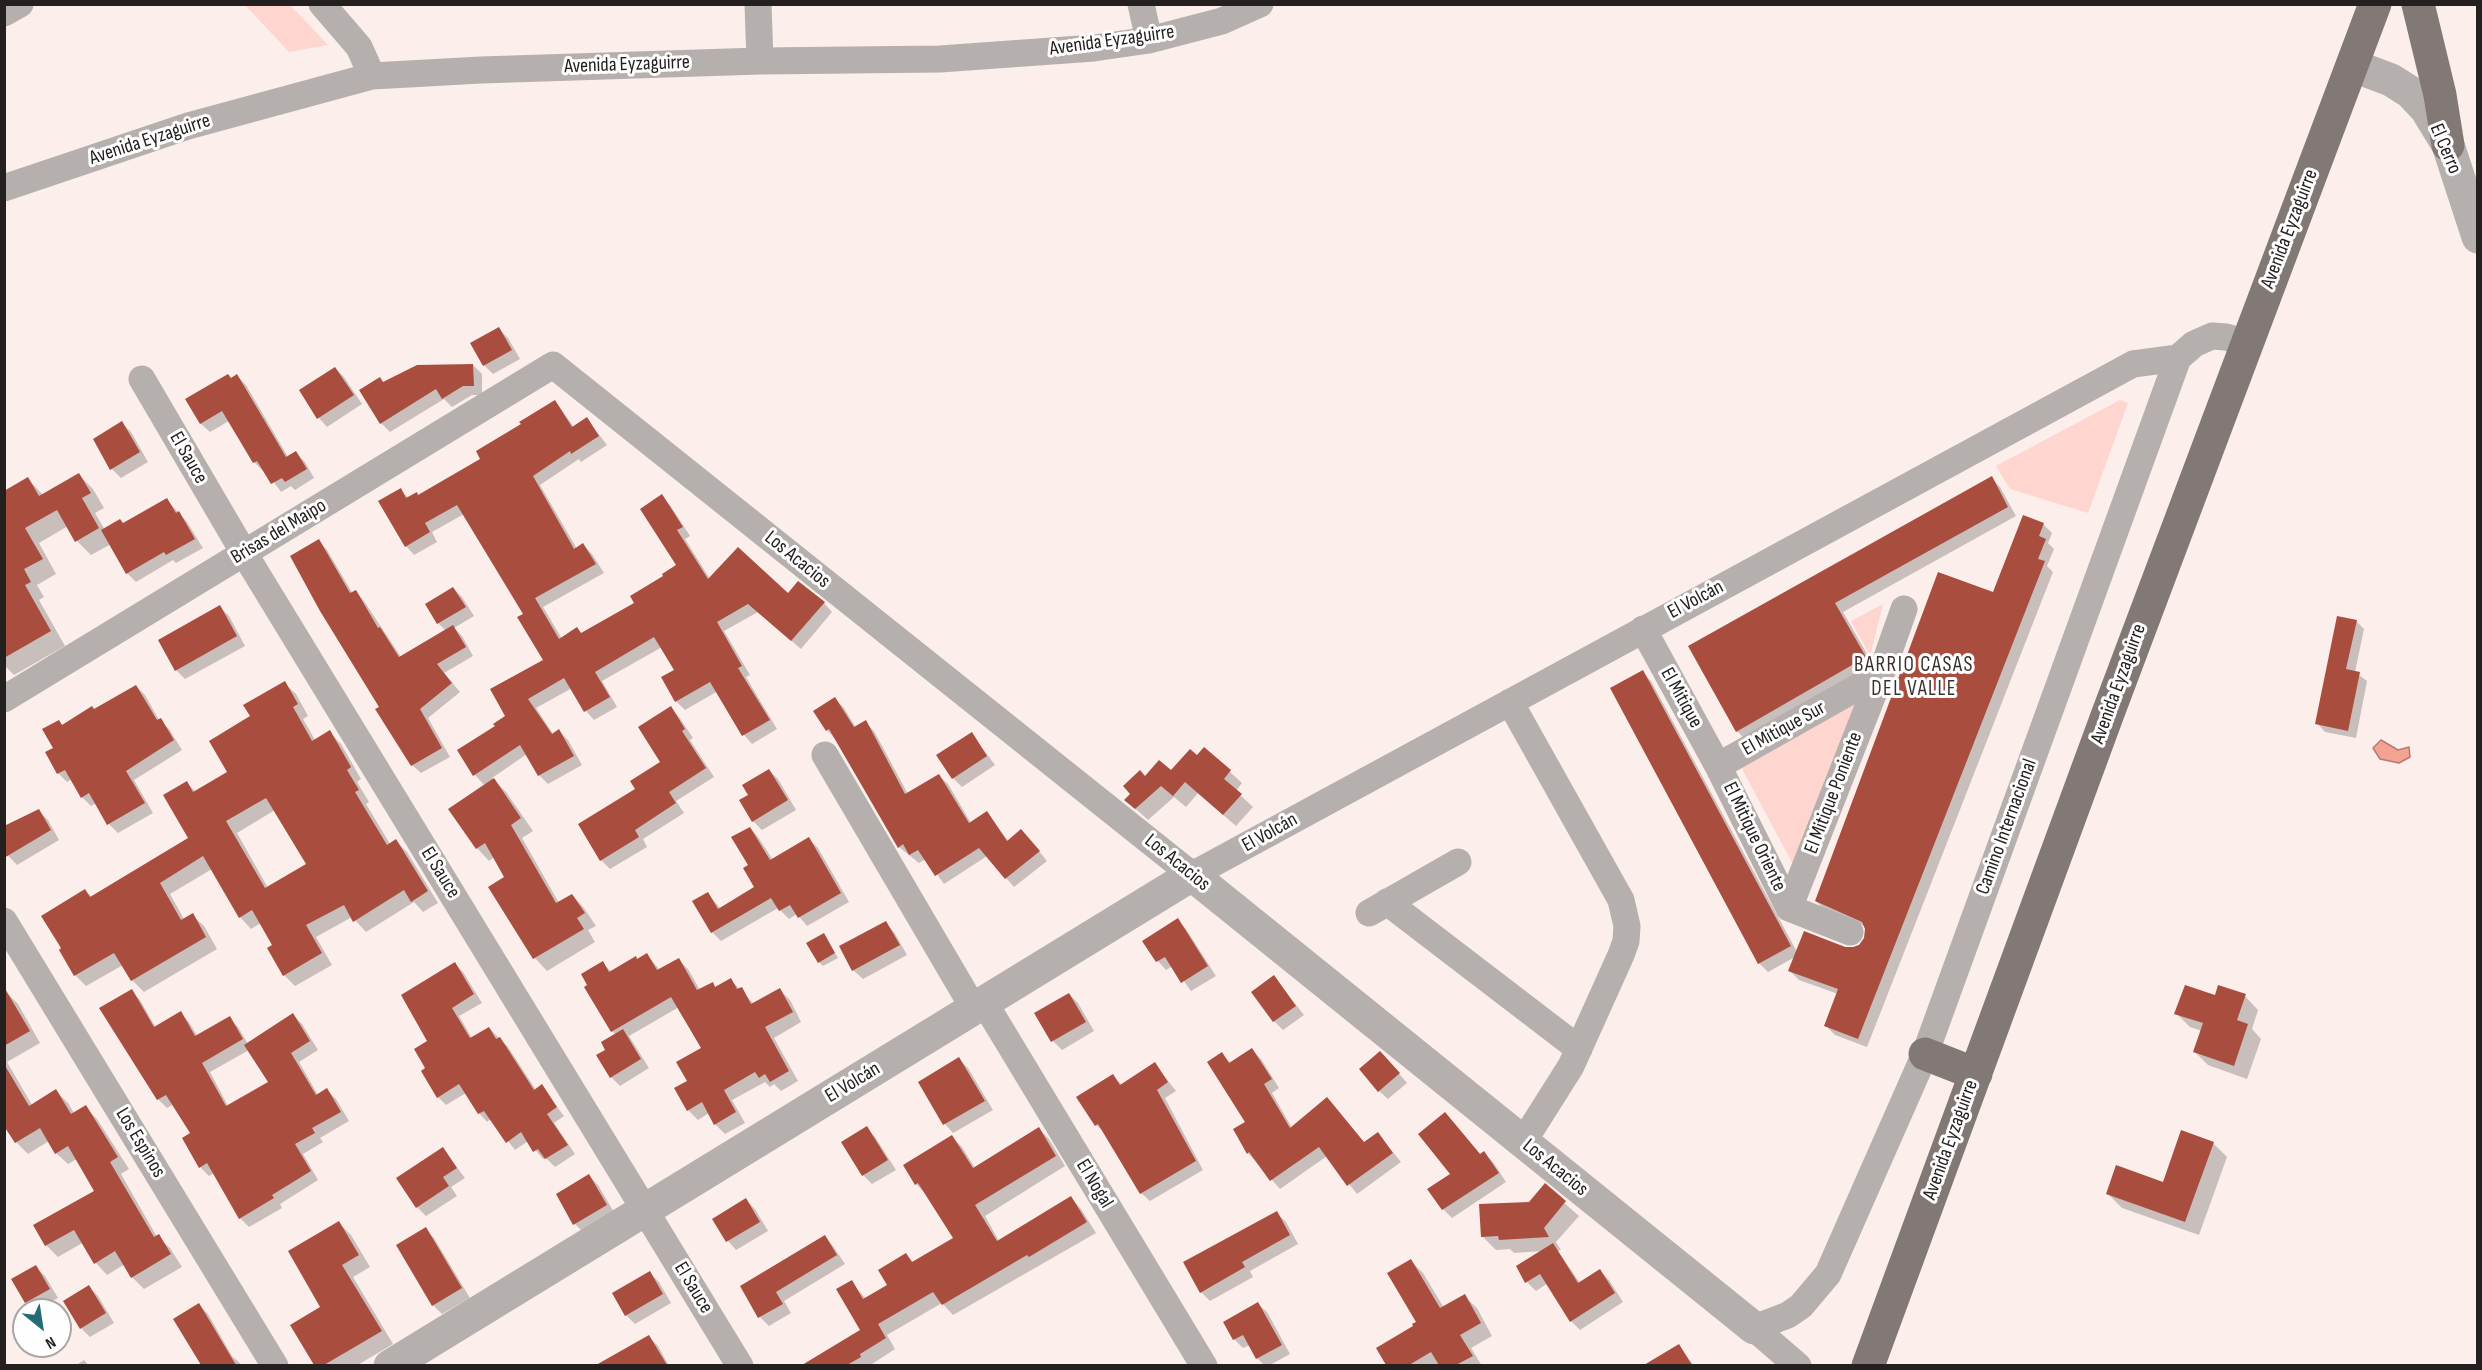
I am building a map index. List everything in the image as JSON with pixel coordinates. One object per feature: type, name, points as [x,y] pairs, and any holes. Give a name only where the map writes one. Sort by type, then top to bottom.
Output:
[{"type":"main road","name":"Avenida Eyzaguirre","points":[[1866,1363],[1976,1074],[2247,343],[2354,66],[2375,4]]},
{"type":"main road","points":[[2418,4],[2440,94],[2448,146]]},
{"type":"main road","points":[[1924,1054],[1976,1074]]},
{"type":"street","points":[[4,13],[20,4]]},
{"type":"street","points":[[322,4],[359,47],[372,76]]},
{"type":"street","points":[[758,4],[760,61]]},
{"type":"street","points":[[1141,4],[1149,40]]},
{"type":"street","name":"Avenida Eyzaguirre","points":[[4,188],[188,126],[372,76],[760,61],[940,59],[1094,48],[1149,40],[1222,21],[1260,4]]},
{"type":"street","name":"El Cerro","points":[[2354,66],[2383,76],[2410,92],[2426,109],[2448,146],[2478,237]]},
{"type":"street","points":[[2178,358],[2194,344],[2212,336],[2247,343]]},
{"type":"street","name":"El Volcán","points":[[390,1365],[1192,875],[2133,364],[2178,358]]},
{"type":"street","name":"Camino Internacional","points":[[1754,1328],[1788,1315],[1801,1306],[1828,1274],[1924,1054],[2178,358]]},
{"type":"street","name":"Brisas del Maipo","points":[[4,699],[553,365]]},
{"type":"street","name":"Los Acacios","points":[[553,365],[1192,875],[1798,1365]]},
{"type":"street","name":"El Sauce","points":[[142,379],[244,553],[740,1365]]},
{"type":"street","name":"El Mitique Poniente","points":[[1789,908],[1881,674],[1904,609]]},
{"type":"street","name":"El Mitique","points":[[1643,629],[1718,766]]},
{"type":"street","name":"El Mitique Sur","points":[[1718,766],[1881,674]]},
{"type":"street","points":[[1510,702],[1621,900],[1625,913],[1626,941],[1571,1066],[1523,1142]]},
{"type":"street","name":"El Nogal","points":[[825,755],[1204,1365]]},
{"type":"street","name":"El Mitique Oriente","points":[[1718,766],[1789,908]]},
{"type":"street","points":[[1458,862],[1378,908],[1579,1049]]},
{"type":"street","points":[[1789,908],[1851,932]]},
{"type":"street","name":"Los Espinos","points":[[4,921],[275,1365]]},
{"type":"shaded area","points":[[245,5],[290,5],[328,45],[289,52]]},
{"type":"shaded area","points":[[2120,400],[2128,403],[2088,513],[2010,489],[1996,466]]},
{"type":"shaded area","points":[[1883,604],[1870,656],[1851,621]]},
{"type":"shaded area","points":[[1863,695],[1797,872],[1740,765]]},
{"type":"shaded area","points":[[2381,740],[2398,750],[2409,747],[2410,757],[2399,763],[2380,759],[2373,748]]},
{"type":"building","points":[[499,327],[512,350],[483,366],[470,343]]},
{"type":"building","points":[[473,364],[474,386],[463,386],[442,399],[436,389],[380,424],[359,390],[380,377],[383,382],[417,365]]},
{"type":"building","points":[[335,367],[354,395],[317,419],[299,390]]},
{"type":"building","points":[[228,374],[231,378],[237,374],[286,457],[296,451],[307,469],[285,482],[282,478],[271,484],[257,461],[253,463],[222,411],[200,424],[185,399]]},
{"type":"building","points":[[555,400],[572,427],[587,417],[599,436],[571,454],[570,451],[533,476],[574,549],[583,543],[596,564],[535,598],[559,639],[577,627],[581,633],[634,603],[630,596],[663,576],[662,574],[676,565],[640,509],[662,494],[683,527],[677,530],[708,579],[738,547],[788,593],[798,581],[825,602],[791,641],[748,604],[717,622],[742,666],[738,668],[770,720],[742,736],[710,682],[675,702],[661,677],[674,670],[654,637],[595,672],[610,697],[584,712],[564,678],[528,699],[552,734],[559,729],[574,756],[538,776],[520,745],[473,776],[457,750],[495,726],[493,724],[505,716],[490,689],[543,660],[517,617],[523,614],[457,505],[425,523],[430,532],[405,547],[378,501],[401,488],[406,498],[417,492],[418,495],[480,459],[476,451]]},
{"type":"building","points":[[122,421],[140,452],[110,470],[93,439]]},
{"type":"building","points":[[79,473],[91,493],[82,498],[99,528],[75,542],[57,510],[25,528],[43,559],[24,569],[31,582],[25,585],[51,631],[4,658],[4,491],[28,477],[39,496]]},
{"type":"building","points":[[1992,476],[2008,507],[1835,603],[1866,657],[1736,732],[1688,646]]},
{"type":"building","points":[[167,498],[176,513],[179,511],[195,539],[166,555],[164,552],[126,574],[101,530],[120,519],[123,523]]},
{"type":"building","points":[[2023,515],[2044,523],[2039,536],[2046,539],[2038,559],[2045,561],[1858,1039],[1824,1026],[1838,989],[1788,971],[1804,931],[1845,947],[1859,945],[1864,938],[1865,929],[1862,922],[1815,901],[1938,572],[1993,592]]},
{"type":"building","points":[[319,539],[350,593],[356,590],[378,628],[380,627],[399,657],[453,625],[466,647],[437,664],[452,683],[420,709],[442,748],[411,766],[375,709],[379,707],[320,611],[290,556]]},
{"type":"building","points":[[453,587],[466,607],[437,624],[425,604]]},
{"type":"building","points":[[220,605],[237,636],[175,671],[158,640]]},
{"type":"building","points":[[2337,616],[2357,620],[2346,669],[2360,672],[2348,731],[2315,724]]},
{"type":"building","points":[[1643,670],[1791,946],[1758,964],[1610,688]]},
{"type":"building","points":[[285,681],[298,704],[293,707],[312,741],[330,730],[351,767],[347,770],[359,790],[355,792],[387,845],[396,839],[428,891],[411,902],[404,890],[353,922],[344,905],[306,925],[322,953],[283,976],[267,948],[272,945],[252,910],[239,918],[203,856],[160,883],[181,920],[193,913],[206,937],[131,981],[114,953],[74,976],[59,950],[61,948],[41,916],[85,889],[90,897],[188,838],[163,795],[187,781],[193,792],[227,772],[209,741],[250,716],[243,705]],"holes":[[[266,798],[306,864],[265,888],[226,821]]]},
{"type":"building","points":[[136,685],[157,720],[161,718],[174,740],[126,771],[145,803],[107,825],[89,793],[81,798],[65,770],[57,774],[45,752],[53,748],[42,729],[59,720],[62,725],[92,706],[94,709]]},
{"type":"building","points":[[835,697],[854,727],[866,720],[905,794],[939,774],[969,823],[987,811],[1007,841],[1021,829],[1040,851],[1005,879],[979,848],[935,876],[918,850],[909,855],[903,844],[898,848],[829,729],[826,731],[813,711]]},
{"type":"building","points":[[671,706],[685,729],[682,731],[706,768],[669,792],[676,803],[635,830],[639,837],[600,861],[578,824],[635,789],[630,781],[660,762],[638,727]]},
{"type":"building","points":[[972,732],[987,756],[952,779],[936,755]]},
{"type":"building","points":[[1204,747],[1231,770],[1224,779],[1242,794],[1223,815],[1185,782],[1173,796],[1161,786],[1135,809],[1124,800],[1130,794],[1123,786],[1140,770],[1145,776],[1159,760],[1171,770],[1190,749],[1197,755]]},
{"type":"building","points":[[769,769],[788,800],[752,822],[739,800],[748,795],[742,785]]},
{"type":"building","points":[[494,778],[521,818],[511,825],[556,903],[572,894],[585,913],[577,918],[584,929],[533,959],[488,887],[504,877],[485,843],[476,849],[448,809]]},
{"type":"building","points":[[39,809],[51,830],[4,858],[4,826]]},
{"type":"building","points":[[750,827],[770,860],[809,837],[841,893],[798,918],[790,905],[779,911],[771,898],[711,933],[692,901],[708,892],[718,909],[754,887],[743,868],[748,865],[731,837]]},
{"type":"building","points":[[1178,918],[1208,966],[1181,983],[1165,957],[1156,962],[1142,941]]},
{"type":"building","points":[[886,921],[900,945],[852,971],[839,946]]},
{"type":"building","points":[[824,933],[835,953],[818,963],[806,943]]},
{"type":"building","points":[[647,953],[657,970],[679,958],[697,990],[713,982],[715,987],[731,978],[737,989],[742,987],[751,1004],[780,988],[793,1012],[765,1027],[789,1071],[770,1082],[765,1074],[759,1078],[755,1072],[724,1090],[736,1112],[714,1125],[702,1102],[687,1111],[674,1088],[687,1081],[676,1062],[701,1048],[671,997],[611,1032],[584,987],[587,985],[581,974],[603,961],[609,972],[636,956],[637,959]]},
{"type":"building","points":[[455,962],[474,994],[452,1008],[470,1038],[489,1027],[496,1039],[500,1037],[534,1090],[542,1084],[557,1107],[547,1114],[568,1145],[545,1159],[538,1149],[533,1152],[521,1132],[506,1143],[484,1111],[478,1114],[459,1084],[437,1098],[421,1071],[425,1068],[414,1049],[427,1041],[401,995]]},
{"type":"building","points":[[1274,975],[1296,1006],[1273,1022],[1251,992]]},
{"type":"building","points":[[2185,985],[2215,995],[2218,985],[2246,994],[2237,1020],[2248,1024],[2234,1066],[2193,1052],[2203,1023],[2174,1014]]},
{"type":"building","points":[[4,987],[30,1031],[4,1046]]},
{"type":"building","points":[[132,989],[154,1027],[181,1011],[195,1036],[230,1016],[243,1039],[202,1063],[226,1106],[268,1082],[244,1045],[293,1013],[310,1041],[291,1053],[316,1095],[327,1088],[341,1112],[312,1128],[315,1133],[295,1144],[311,1171],[272,1195],[274,1198],[239,1219],[207,1163],[199,1168],[182,1138],[190,1133],[166,1095],[157,1100],[99,1008]]},
{"type":"building","points":[[1069,993],[1086,1022],[1051,1042],[1034,1013]]},
{"type":"building","points":[[623,1029],[641,1059],[610,1078],[596,1055],[605,1050],[601,1042]]},
{"type":"building","points":[[1252,1048],[1272,1079],[1264,1084],[1290,1128],[1327,1097],[1364,1142],[1378,1132],[1393,1153],[1347,1186],[1319,1147],[1270,1181],[1249,1152],[1247,1154],[1233,1129],[1245,1122],[1207,1062],[1222,1052],[1229,1063]]},
{"type":"building","points":[[1380,1051],[1400,1073],[1378,1092],[1359,1069]]},
{"type":"building","points":[[959,1057],[985,1101],[943,1125],[918,1082]]},
{"type":"building","points":[[1155,1062],[1168,1082],[1157,1090],[1196,1161],[1140,1194],[1098,1124],[1095,1126],[1076,1097],[1113,1074],[1120,1085]]},
{"type":"building","points":[[4,1064],[29,1106],[56,1089],[71,1114],[86,1105],[118,1157],[110,1162],[154,1237],[159,1234],[171,1254],[131,1278],[115,1251],[94,1264],[74,1230],[45,1246],[33,1225],[94,1191],[68,1146],[55,1154],[40,1128],[15,1143],[4,1126]]},
{"type":"building","points":[[1445,1112],[1480,1154],[1484,1151],[1499,1173],[1442,1210],[1427,1189],[1450,1174],[1418,1134]]},
{"type":"building","points":[[867,1126],[888,1160],[862,1176],[841,1142]]},
{"type":"building","points":[[1039,1127],[1056,1156],[975,1205],[997,1241],[1071,1196],[1087,1222],[942,1305],[933,1292],[878,1324],[886,1338],[847,1365],[802,1365],[860,1330],[836,1289],[852,1280],[863,1299],[887,1285],[878,1270],[906,1253],[912,1262],[953,1238],[918,1183],[915,1185],[903,1165],[952,1135],[973,1168]]},
{"type":"building","points":[[2181,1130],[2214,1142],[2185,1222],[2106,1194],[2116,1165],[2163,1182]]},
{"type":"building","points":[[443,1147],[457,1168],[443,1177],[449,1186],[416,1208],[396,1178]]},
{"type":"building","points":[[589,1174],[607,1205],[573,1225],[556,1194]]},
{"type":"building","points":[[1545,1183],[1566,1201],[1544,1228],[1549,1237],[1499,1240],[1498,1236],[1481,1237],[1479,1204],[1529,1202]]},
{"type":"building","points":[[746,1198],[760,1222],[726,1242],[712,1219]]},
{"type":"building","points":[[1277,1211],[1290,1235],[1242,1262],[1245,1267],[1200,1293],[1183,1262]]},
{"type":"building","points":[[339,1221],[359,1255],[342,1265],[382,1331],[324,1365],[314,1365],[290,1325],[320,1307],[288,1251]]},
{"type":"building","points":[[426,1227],[462,1288],[432,1306],[396,1245]]},
{"type":"building","points":[[825,1235],[837,1255],[776,1292],[783,1304],[758,1318],[740,1286]]},
{"type":"building","points":[[1553,1243],[1578,1283],[1600,1269],[1615,1293],[1570,1322],[1540,1274],[1525,1283],[1516,1266]]},
{"type":"building","points":[[1411,1259],[1440,1308],[1465,1294],[1481,1323],[1460,1335],[1473,1356],[1456,1365],[1439,1365],[1431,1352],[1409,1365],[1386,1365],[1376,1348],[1416,1322],[1387,1273]]},
{"type":"building","points":[[36,1265],[50,1289],[34,1298],[22,1298],[11,1279]]},
{"type":"building","points":[[650,1271],[663,1294],[625,1316],[612,1293]]},
{"type":"building","points":[[89,1285],[106,1313],[80,1329],[72,1316],[72,1298],[68,1298]]},
{"type":"building","points":[[1258,1302],[1282,1345],[1256,1359],[1243,1335],[1233,1340],[1223,1322]]},
{"type":"building","points":[[199,1303],[236,1365],[201,1365],[173,1319]]},
{"type":"building","points":[[649,1335],[667,1365],[596,1365]]},
{"type":"building","points":[[1679,1344],[1692,1365],[1644,1365]]},
{"type":"district","name":"BARRIO CASAS DEL VALLE","points":[[1914,678]]}]
